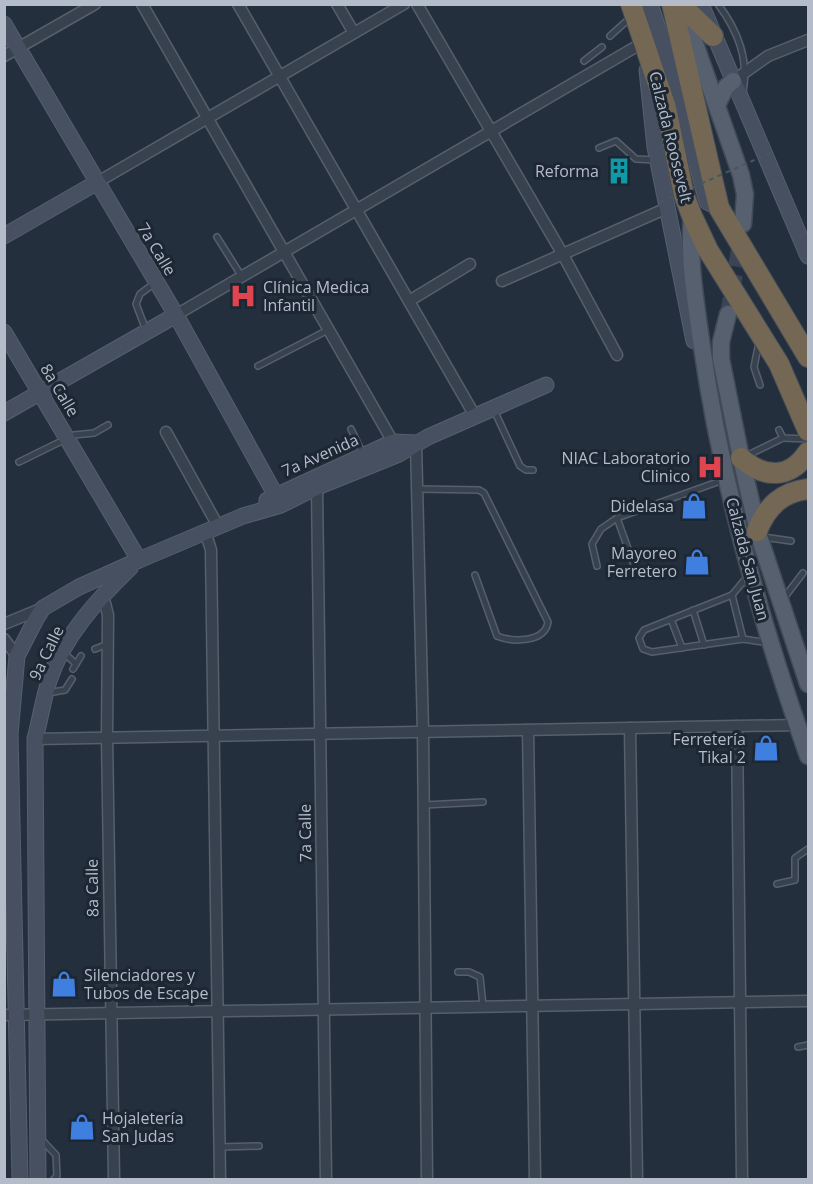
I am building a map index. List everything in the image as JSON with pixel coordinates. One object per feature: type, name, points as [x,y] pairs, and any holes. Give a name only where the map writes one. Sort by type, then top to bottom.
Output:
[{"type":"highway","name":"Calzada Roosevelt","points":[[674,4],[719,208],[808,352]]},
{"type":"highway","points":[[680,4],[713,36]]},
{"type":"highway","name":"Calzada Roosevelt","points":[[638,8],[645,42],[666,108],[684,195],[692,216],[700,235],[779,364],[808,431]]},
{"type":"highway","points":[[741,458],[764,473],[777,474],[790,471],[801,463],[808,452]]},
{"type":"highway","points":[[758,533],[772,505],[783,496],[808,489]]},
{"type":"main road","points":[[674,4],[693,38],[744,185],[743,224]]},
{"type":"main road","points":[[701,4],[808,256]]},
{"type":"main road","points":[[638,8],[679,99]]},
{"type":"main road","name":"7a Calle","points":[[4,24],[176,315],[275,494]]},
{"type":"main road","points":[[645,42],[663,205],[713,423]]},
{"type":"main road","points":[[717,105],[722,92],[733,81]]},
{"type":"main road","name":"Calzada Roosevelt","points":[[679,99],[694,147],[707,202],[719,208]]},
{"type":"main road","name":"Calzada Roosevelt","points":[[679,99],[686,150],[701,209],[700,235]]},
{"type":"main road","points":[[4,236],[96,183]]},
{"type":"main road","name":"Calzada San Juan","points":[[692,216],[690,236],[695,301],[713,423],[750,573],[770,643],[808,756]]},
{"type":"main road","name":"Calzada San Juan","points":[[728,314],[721,342],[721,359],[741,458],[758,533],[808,681]]},
{"type":"main road","points":[[4,413],[176,315]]},
{"type":"main road","name":"8a Calle","points":[[4,332],[139,560]]},
{"type":"main road","name":"7a Avenida","points":[[79,587],[212,528],[281,505],[317,487],[399,454],[416,443],[546,386]]},
{"type":"main road","name":"7a Avenida","points":[[243,516],[275,494],[393,442],[416,443]]},
{"type":"main road","points":[[263,510],[275,494]]},
{"type":"main road","name":"9a Calle","points":[[38,1179],[35,1132],[35,740],[50,679],[63,652],[100,599],[139,560]]},
{"type":"main road","points":[[79,587],[100,599]]},
{"type":"main road","name":"9a Calle","points":[[20,1179],[23,1118],[11,1015],[8,767],[17,656],[43,608],[79,587]]},
{"type":"street","points":[[4,56],[94,4]]},
{"type":"street","points":[[142,4],[393,442]]},
{"type":"street","points":[[238,4],[475,416]]},
{"type":"street","points":[[337,4],[354,33]]},
{"type":"street","points":[[96,183],[404,4]]},
{"type":"street","points":[[417,4],[562,253],[617,355]]},
{"type":"street","points":[[733,81],[768,56],[808,40]]},
{"type":"street","points":[[176,315],[491,132],[576,78],[603,66],[645,42]]},
{"type":"street","points":[[502,281],[663,205]]},
{"type":"street","points":[[409,301],[470,264]]},
{"type":"street","points":[[166,432],[212,528],[220,1179]]},
{"type":"street","points":[[416,443],[419,489],[423,732],[428,1179]]},
{"type":"street","name":"7a Calle","points":[[317,487],[326,1179]]},
{"type":"street","name":"8a Calle","points":[[100,599],[107,608],[108,644],[107,738],[114,1179]]},
{"type":"street","points":[[4,624],[43,608]]},
{"type":"street","name":"9a Calle","points":[[4,639],[17,656]]},
{"type":"street","points":[[35,740],[798,725]]},
{"type":"street","points":[[737,726],[742,1179]]},
{"type":"street","points":[[630,728],[637,1179]]},
{"type":"street","points":[[528,730],[535,1179]]},
{"type":"street","points":[[11,1015],[741,1004],[808,1001]]},
{"type":"lane","points":[[718,4],[735,32],[747,71],[742,102]]},
{"type":"lane","points":[[610,36],[638,8]]},
{"type":"lane","points":[[584,61],[600,50],[603,66]]},
{"type":"lane","points":[[599,148],[616,141],[636,159],[658,160]]},
{"type":"lane","points":[[217,237],[242,277]]},
{"type":"lane","points":[[147,332],[136,304],[140,294],[156,282]]},
{"type":"lane","points":[[258,366],[328,330]]},
{"type":"lane","points":[[760,385],[754,367],[761,335]]},
{"type":"lane","points":[[493,408],[520,466],[526,470],[533,470]]},
{"type":"lane","points":[[19,462],[68,438],[94,433],[108,425]]},
{"type":"lane","points":[[351,429],[364,456]]},
{"type":"lane","points":[[779,430],[783,438]]},
{"type":"lane","points":[[741,458],[783,438],[808,439]]},
{"type":"lane","points":[[597,566],[592,544],[601,529],[617,518],[728,478]]},
{"type":"lane","points":[[419,489],[479,490],[484,493],[548,622],[547,628],[541,634],[531,638],[506,640],[497,636],[475,575]]},
{"type":"lane","points":[[617,518],[635,568]]},
{"type":"lane","points":[[758,533],[791,542]]},
{"type":"lane","points":[[750,573],[732,595],[644,630],[639,638],[647,651],[742,639],[770,643]]},
{"type":"lane","points":[[781,601],[803,573]]},
{"type":"lane","points":[[732,595],[742,639]]},
{"type":"lane","points":[[693,610],[704,645]]},
{"type":"lane","points":[[671,619],[682,648]]},
{"type":"lane","points":[[95,649],[108,644]]},
{"type":"lane","points":[[63,652],[75,667],[81,656]]},
{"type":"lane","points":[[46,693],[66,690],[72,679]]},
{"type":"lane","points":[[424,805],[483,802]]},
{"type":"lane","points":[[777,884],[793,882],[797,876],[795,858],[808,849]]},
{"type":"lane","points":[[458,972],[469,972],[480,977],[483,1008]]},
{"type":"lane","points":[[798,1047],[808,1046]]},
{"type":"lane","points":[[35,1132],[56,1155],[57,1176],[53,1179]]},
{"type":"lane","points":[[219,1147],[259,1146]]},
{"type":"path","points":[[663,205],[770,153]]},
{"type":"tunnel","points":[[728,314],[741,238]]},
{"type":"place","name":"Reforma","points":[[619,171]]},
{"type":"place","name":"Clínica Medica Infantil","points":[[243,296]]},
{"type":"place","name":"NIAC Laboratorio Clinico","points":[[710,467]]},
{"type":"place","name":"Didelasa","points":[[694,506]]},
{"type":"place","name":"Mayoreo Ferretero","points":[[697,562]]},
{"type":"place","name":"Ferretería Tikal 2","points":[[766,748]]},
{"type":"place","name":"Silenciadores y Tubos de Escape","points":[[64,984]]},
{"type":"place","name":"Hojaletería San Judas","points":[[82,1127]]}]
